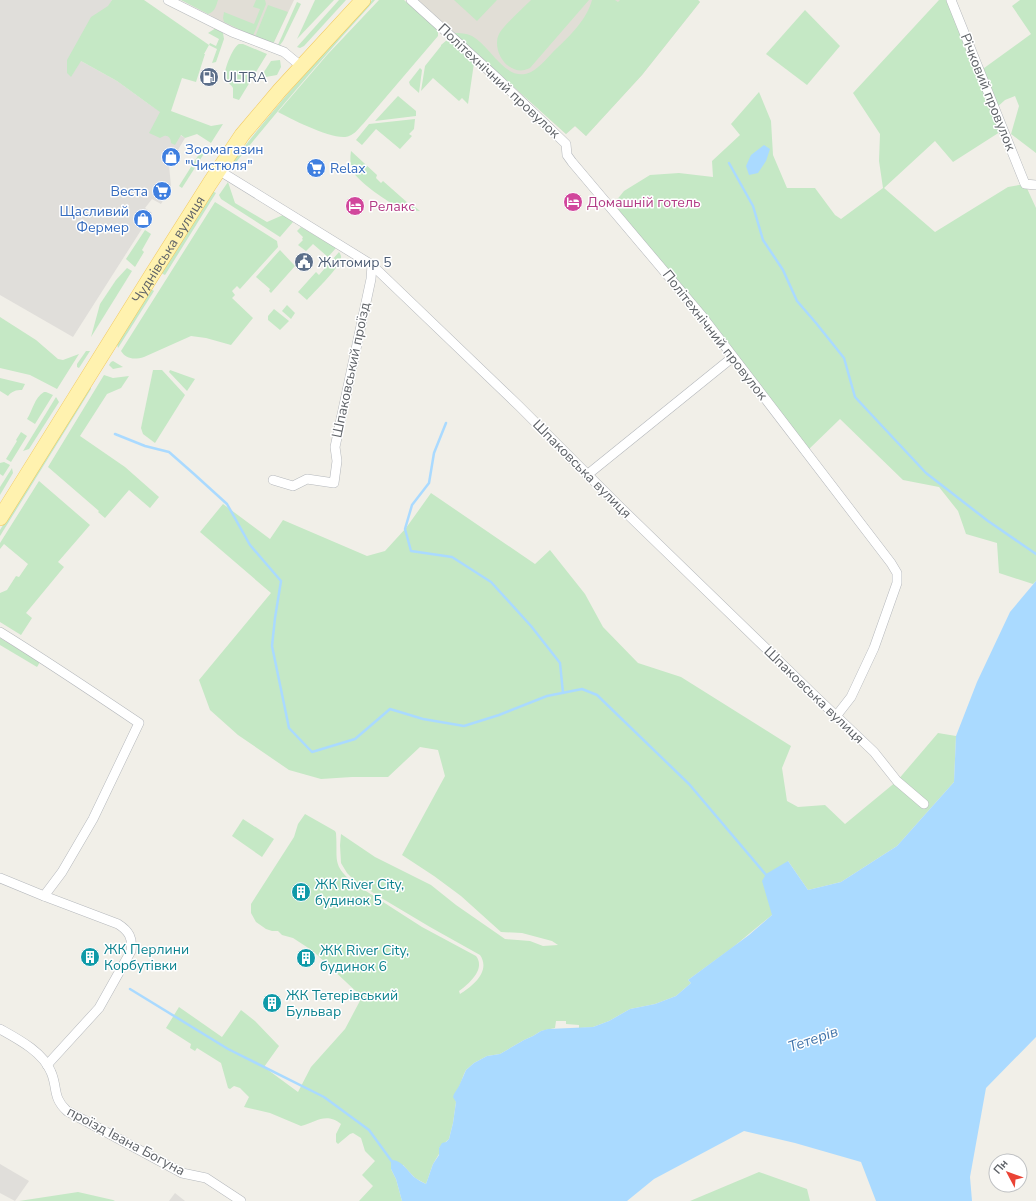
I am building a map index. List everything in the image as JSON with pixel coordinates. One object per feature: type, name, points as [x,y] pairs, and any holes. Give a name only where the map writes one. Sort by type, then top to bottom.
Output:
[{"type":"main road","name":"Чуднівська вулиця","points":[[299,64],[355,0]]},
{"type":"main road","name":"Чуднівська вулиця","points":[[0,518],[241,126],[271,90],[363,0]]},
{"type":"main road","name":"Чуднівська вулиця","points":[[0,507],[216,168]]},
{"type":"street","points":[[168,0],[232,32],[284,52],[299,64]]},
{"type":"street","name":"Політехнічний провулок","points":[[410,0],[566,144],[567,155],[572,162],[702,316],[891,563],[897,573],[897,583],[874,648],[851,697],[837,715]]},
{"type":"street","name":"Річковий провулок","points":[[951,0],[1025,184],[1036,185]]},
{"type":"street","name":"Шпаковська вулиця","points":[[216,168],[372,265],[519,406],[737,621],[837,715],[874,752],[897,781],[924,804]]},
{"type":"street","name":"Шпаковський проїзд","points":[[273,480],[293,486],[307,479],[334,483],[337,461],[335,447],[371,279],[372,265]]},
{"type":"street","points":[[588,475],[733,357]]},
{"type":"street","points":[[0,632],[140,723],[93,819],[62,872],[44,896]]},
{"type":"street","points":[[0,878],[118,924],[125,928],[131,937],[131,951],[99,1008],[47,1065]]},
{"type":"street","name":"проїзд Івана Богуна","points":[[0,1029],[28,1045],[47,1065],[54,1079],[57,1098],[67,1111],[182,1173],[206,1178],[241,1201]]},
{"type":"shaded area","points":[[0,0],[112,0],[81,61],[117,81],[161,112],[156,121],[185,138],[169,165],[171,186],[161,204],[152,199],[145,208],[152,213],[73,337],[0,295]]},
{"type":"shaded area","points":[[181,0],[294,0],[273,43],[225,24]]},
{"type":"shaded area","points":[[417,0],[698,0],[700,2],[642,75],[586,136],[575,126],[566,134]]},
{"type":"shaded area","points":[[0,1164],[29,1181],[15,1201],[0,1193]]},
{"type":"shaded area","points":[[175,1193],[185,1201],[169,1201]]},
{"type":"green space","points":[[112,0],[144,0],[209,45],[204,54],[196,82],[182,78],[171,111],[211,126],[223,124],[211,143],[197,134],[185,138],[181,135],[175,145],[171,143],[168,136],[160,138],[149,133],[160,112],[117,81],[81,61],[71,77],[67,73],[67,60],[91,17],[108,6]]},
{"type":"green space","points":[[181,0],[218,0],[214,10],[208,14]]},
{"type":"green space","points":[[256,0],[265,0],[266,4],[253,36],[224,22],[224,12],[254,24],[260,9],[253,7]]},
{"type":"green space","points":[[315,0],[334,0],[297,39]]},
{"type":"green space","points":[[339,0],[346,0],[304,46],[300,48],[297,47]]},
{"type":"green space","points":[[372,0],[375,0],[300,84],[229,171],[229,167],[280,102]]},
{"type":"green space","points":[[379,0],[404,0],[436,28],[438,31],[438,36],[357,131],[349,136],[334,136],[293,120],[278,112],[327,55]]},
{"type":"green space","points":[[454,0],[497,0],[477,21]]},
{"type":"green space","points":[[531,0],[589,0],[530,68],[524,70],[513,69],[504,62],[498,51],[497,42],[499,34]]},
{"type":"green space","points":[[592,0],[615,0],[618,2],[620,0],[698,0],[700,2],[642,75],[586,136],[575,126],[566,134],[454,33],[472,36],[479,41],[506,69],[514,73],[522,74],[531,72],[544,62],[567,39],[586,14]]},
{"type":"green space","points":[[939,0],[951,0],[980,71],[1031,34],[1012,6],[1020,0],[1036,0],[1036,153],[1011,134],[1019,106],[1015,96],[1005,100],[995,109],[1003,130],[953,162],[935,141],[884,188],[935,232],[1008,187],[1025,184],[1036,208],[1036,581],[1033,584],[999,573],[997,543],[966,534],[958,511],[939,487],[903,480],[840,419],[806,452],[611,207],[624,191],[650,175],[679,173],[713,177],[712,161],[740,135],[731,124],[759,92],[771,121],[773,155],[787,188],[815,188],[835,215],[841,219],[883,188],[879,161],[880,134],[853,93]]},
{"type":"green space","points":[[297,2],[301,4],[283,41],[280,45],[278,45]]},
{"type":"green space","points":[[268,5],[288,12],[273,43],[255,37]]},
{"type":"green space","points":[[805,10],[840,46],[807,85],[766,54]]},
{"type":"green space","points":[[216,28],[223,33],[224,39],[216,62],[212,63],[217,49],[209,45],[210,43],[216,46],[219,39],[208,33]]},
{"type":"green space","points":[[447,40],[474,63],[468,104],[462,98],[459,101],[433,78],[421,91],[425,66],[441,45]]},
{"type":"green space","points":[[243,44],[267,54],[239,100],[233,98],[233,88],[226,79],[225,75],[231,55],[236,46]]},
{"type":"green space","points":[[280,60],[281,67],[277,75],[260,78],[271,61]]},
{"type":"green space","points":[[420,68],[422,70],[419,93],[410,85],[409,82]]},
{"type":"green space","points":[[398,96],[416,111],[416,116],[375,121]]},
{"type":"green space","points":[[415,119],[414,129],[409,134],[412,136],[400,149],[376,129],[362,145],[356,140],[369,124]]},
{"type":"green space","points":[[201,151],[205,152],[182,188],[179,186]]},
{"type":"green space","points":[[351,151],[377,175],[376,178],[381,183],[383,181],[409,204],[410,203],[420,211],[396,206],[360,180],[352,170],[350,160]]},
{"type":"green space","points":[[228,182],[235,203],[267,222],[283,215],[293,222],[280,237],[221,199],[219,195]]},
{"type":"green space","points":[[212,191],[216,193],[165,275],[161,273]]},
{"type":"green space","points":[[215,202],[277,241],[278,247],[240,289],[237,286],[232,291],[235,295],[232,298],[253,318],[231,345],[206,338],[191,336],[144,357],[134,359],[125,356],[121,351]]},
{"type":"green space","points":[[301,227],[336,248],[328,257],[313,244],[306,251],[298,245],[303,240],[303,237],[297,231]]},
{"type":"green space","points":[[145,230],[151,234],[142,250],[144,252],[135,267],[126,259]]},
{"type":"green space","points":[[280,250],[295,266],[271,293],[269,291],[270,289],[256,277]]},
{"type":"green space","points":[[339,252],[341,255],[341,260],[338,265],[307,300],[298,292],[316,272],[319,275]]},
{"type":"green space","points":[[127,268],[132,271],[91,337],[100,304],[116,280]]},
{"type":"green space","points":[[151,289],[154,291],[118,348],[117,344]]},
{"type":"green space","points":[[287,305],[295,313],[291,319],[282,311]]},
{"type":"green space","points":[[274,309],[289,321],[280,330],[268,320],[268,316]]},
{"type":"green space","points":[[0,317],[36,340],[58,359],[63,360],[79,354],[57,389],[30,375],[0,368]]},
{"type":"green space","points":[[86,351],[90,351],[79,368],[77,367],[77,364]]},
{"type":"green space","points":[[113,361],[123,367],[113,369],[109,365]]},
{"type":"green space","points":[[153,370],[162,370],[185,395],[155,443],[143,434],[141,428]]},
{"type":"green space","points":[[170,370],[195,379],[187,391],[169,372]]},
{"type":"green space","points":[[104,375],[113,378],[129,376],[121,388],[107,394],[80,436],[125,467],[159,497],[150,508],[129,490],[105,518],[98,512],[99,511],[48,467]]},
{"type":"green space","points":[[0,378],[25,384],[22,390],[14,391],[8,396],[0,391]]},
{"type":"green space","points":[[91,385],[91,389],[0,536],[0,530]]},
{"type":"green space","points":[[44,392],[53,395],[35,424],[27,419],[38,397]]},
{"type":"green space","points":[[56,397],[59,402],[29,449],[23,451]]},
{"type":"green space","points":[[21,432],[27,436],[11,462],[6,459]]},
{"type":"green space","points":[[4,462],[10,465],[3,476],[0,474],[0,463]]},
{"type":"green space","points":[[12,468],[13,473],[0,495],[0,487]]},
{"type":"green space","points":[[39,481],[90,525],[58,562],[64,567],[26,613],[32,618],[21,635],[0,622],[0,593],[7,590],[16,576],[19,577],[28,564],[4,544],[0,549],[0,543]]},
{"type":"green space","points":[[431,493],[535,564],[550,550],[585,594],[603,627],[638,663],[681,677],[791,746],[782,768],[787,801],[798,807],[825,805],[845,824],[897,781],[938,733],[956,736],[954,782],[897,846],[841,882],[808,890],[788,861],[772,915],[732,948],[688,980],[691,983],[676,996],[655,1004],[630,1009],[609,1021],[593,1027],[579,1028],[579,1025],[566,1024],[566,1021],[556,1021],[555,1028],[541,1031],[500,1054],[487,1056],[474,1063],[466,1070],[464,1074],[455,1098],[456,1102],[453,1123],[449,1139],[439,1148],[439,1154],[433,1164],[426,1184],[415,1178],[403,1165],[391,1169],[396,1179],[402,1201],[359,1201],[373,1186],[362,1175],[375,1161],[365,1151],[361,1138],[353,1133],[338,1144],[336,1142],[336,1134],[341,1124],[336,1120],[326,1118],[301,1126],[270,1113],[244,1107],[249,1097],[240,1088],[234,1086],[230,1089],[228,1088],[221,1063],[197,1048],[195,1051],[190,1048],[191,1044],[166,1028],[179,1007],[222,1037],[241,1010],[255,1021],[279,1046],[264,1067],[298,1092],[311,1067],[345,1029],[362,997],[313,951],[293,938],[282,935],[278,931],[266,929],[256,922],[251,913],[251,904],[294,837],[298,824],[305,814],[335,831],[337,862],[342,872],[355,884],[422,927],[476,956],[479,961],[478,971],[475,976],[459,991],[460,994],[479,978],[483,967],[483,961],[480,955],[430,927],[354,880],[347,873],[341,863],[341,834],[375,857],[431,885],[456,905],[505,939],[530,941],[543,946],[558,945],[552,941],[522,933],[501,932],[461,896],[402,855],[445,776],[438,750],[420,747],[388,777],[321,779],[289,770],[238,735],[210,710],[199,680],[271,593],[200,532],[223,504],[270,539],[283,520],[367,556],[385,551],[406,528]]},
{"type":"green space","points":[[0,638],[40,662],[37,667],[0,645]]},
{"type":"green space","points":[[243,819],[274,839],[262,857],[232,836]]},
{"type":"green space","points":[[759,1172],[807,1189],[810,1201],[690,1201]]},
{"type":"green space","points":[[78,1192],[115,1201],[19,1201]]},
{"type":"water","points":[[764,145],[770,149],[766,161],[758,173],[749,175],[746,166],[751,155]]},
{"type":"water","name":"Тетерів","points":[[1036,581],[1036,1037],[986,1088],[970,1177],[972,1201],[876,1201],[861,1162],[795,1143],[744,1131],[654,1179],[627,1201],[402,1201],[396,1179],[391,1169],[391,1162],[393,1160],[399,1162],[414,1177],[426,1184],[433,1164],[439,1155],[439,1148],[442,1143],[449,1139],[456,1102],[453,1097],[454,1094],[466,1070],[474,1063],[487,1056],[500,1054],[541,1031],[548,1029],[593,1027],[609,1021],[630,1009],[655,1004],[676,996],[691,983],[688,980],[749,935],[772,915],[762,881],[766,874],[788,861],[808,890],[841,882],[897,846],[954,782],[956,736],[977,682],[1010,612]]},
{"type":"waterway","points":[[729,163],[753,206],[763,240],[783,270],[797,301],[844,358],[855,397],[926,473],[988,521],[1036,554]]},
{"type":"waterway","points":[[446,423],[434,453],[429,483],[412,505],[405,529],[411,551],[452,557],[491,582],[531,626],[560,663],[563,693]]},
{"type":"waterway","points":[[115,434],[145,446],[169,452],[194,474],[227,504],[250,545],[281,581],[272,646],[289,728],[312,752],[355,739],[390,709],[423,719],[464,726],[499,715],[547,696],[582,689],[597,695],[689,784],[767,876]]},
{"type":"waterway","points":[[130,989],[228,1049],[324,1097],[369,1130],[393,1163]]},
{"type":"place","name":"ULTRA","points":[[209,77]]},
{"type":"place","name":"Зоомагазин \"Чистюля\"","points":[[171,157]]},
{"type":"place","name":"Relax","points":[[316,168]]},
{"type":"place","name":"Веста","points":[[162,191]]},
{"type":"place","name":"Домашній готель","points":[[573,202]]},
{"type":"place","name":"Релакс","points":[[355,206]]},
{"type":"place","name":"Щасливий Фермер","points":[[143,219]]},
{"type":"place","name":"Житомир 5","points":[[304,262]]},
{"type":"place","name":"ЖК River City, будинок 5","points":[[301,892]]},
{"type":"place","name":"ЖК Перлини Корбутівки","points":[[90,957]]},
{"type":"place","name":"ЖК River City, будинок 6","points":[[306,958]]},
{"type":"place","name":"ЖК Тетерівський Бульвар","points":[[272,1003]]}]
